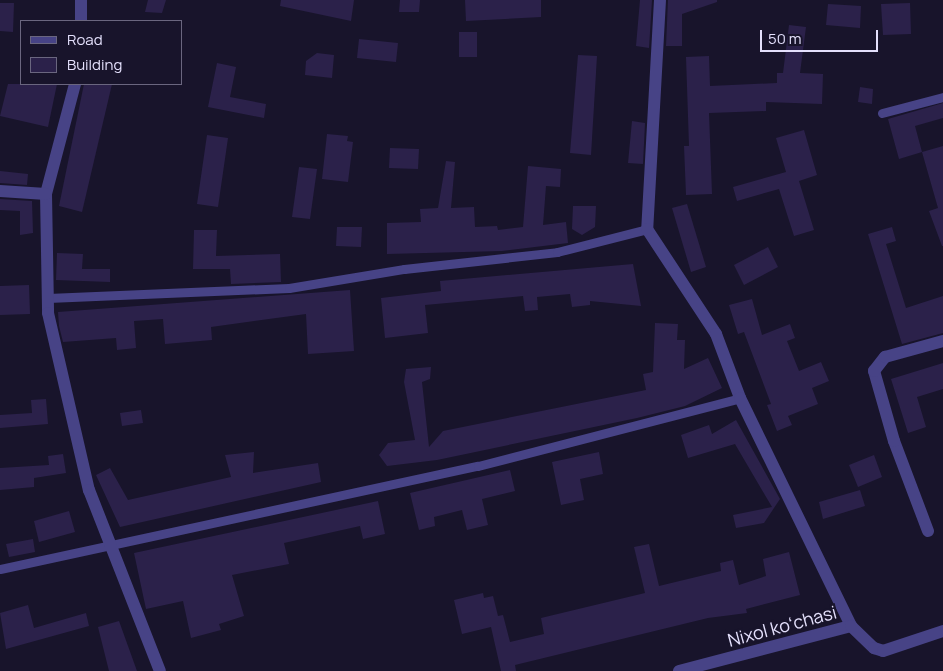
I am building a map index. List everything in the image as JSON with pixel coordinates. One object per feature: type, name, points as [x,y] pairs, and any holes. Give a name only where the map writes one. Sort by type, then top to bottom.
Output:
[{"type":"street","points":[[81,0],[81,20]]},
{"type":"street","points":[[660,0],[647,229],[716,334],[740,398],[851,626]]},
{"type":"street","points":[[75,85],[46,194],[48,313],[89,490],[160,671]]},
{"type":"street","points":[[0,191],[46,194]]},
{"type":"street","points":[[928,530],[894,441],[874,371],[885,357],[943,341]]},
{"type":"street","name":"Nixol koʻchasi","points":[[679,671],[851,626],[874,648],[883,651],[943,631]]},
{"type":"lane","points":[[882,113],[943,96]]},
{"type":"lane","points":[[48,298],[289,288],[404,269],[556,252],[647,229]]},
{"type":"lane","points":[[0,569],[478,466],[740,398]]},
{"type":"building","points":[[148,0],[166,0],[162,13],[145,12]]},
{"type":"building","points":[[281,0],[354,0],[351,21],[280,6]]},
{"type":"building","points":[[400,0],[420,0],[419,12],[399,12]]},
{"type":"building","points":[[465,0],[541,0],[541,17],[466,21]]},
{"type":"building","points":[[640,0],[652,0],[649,48],[636,46]]},
{"type":"building","points":[[668,0],[717,0],[717,2],[682,14],[682,46],[666,46]]},
{"type":"building","points":[[0,3],[14,3],[13,32],[0,31]]},
{"type":"building","points":[[910,3],[911,34],[883,35],[881,4]]},
{"type":"building","points":[[828,4],[861,6],[860,28],[826,25]]},
{"type":"building","points":[[789,25],[806,27],[800,73],[823,74],[822,104],[766,102],[766,111],[709,113],[712,194],[686,195],[684,146],[689,146],[686,57],[709,56],[710,86],[777,83],[777,73],[783,73]]},
{"type":"building","points":[[459,32],[477,32],[477,57],[459,57]]},
{"type":"building","points":[[359,39],[398,43],[396,62],[357,58]]},
{"type":"building","points":[[317,53],[334,55],[332,78],[305,75],[306,61]]},
{"type":"building","points":[[578,55],[597,56],[591,155],[570,153]]},
{"type":"building","points":[[217,63],[236,67],[230,97],[266,104],[264,118],[208,107]]},
{"type":"building","points":[[8,84],[57,85],[48,127],[0,116]]},
{"type":"building","points":[[84,85],[112,85],[82,212],[59,206]]},
{"type":"building","points":[[860,87],[873,89],[872,104],[858,102]]},
{"type":"building","points":[[943,103],[943,118],[915,126],[922,152],[899,159],[888,119]]},
{"type":"building","points":[[632,121],[645,123],[643,164],[628,163]]},
{"type":"building","points":[[804,130],[817,175],[799,181],[814,230],[794,236],[779,189],[737,201],[733,187],[786,172],[776,138]]},
{"type":"building","points":[[327,134],[348,136],[347,141],[353,142],[348,182],[322,179]]},
{"type":"building","points":[[207,135],[228,138],[218,207],[197,204]]},
{"type":"building","points":[[943,146],[942,246],[929,211],[938,208],[922,152]]},
{"type":"building","points":[[390,148],[419,149],[418,169],[389,168]]},
{"type":"building","points":[[446,161],[455,162],[451,208],[474,207],[475,227],[497,226],[498,230],[523,227],[528,166],[561,169],[560,187],[546,186],[543,225],[566,222],[568,243],[502,251],[387,254],[387,223],[421,222],[420,209],[438,208]]},
{"type":"building","points":[[299,167],[317,169],[310,219],[292,217]]},
{"type":"building","points":[[0,171],[28,174],[27,185],[0,183]]},
{"type":"building","points":[[0,199],[32,201],[33,233],[20,235],[20,211],[0,210]]},
{"type":"building","points":[[687,204],[706,267],[691,272],[672,208]]},
{"type":"building","points":[[573,206],[596,206],[595,227],[582,235],[572,229]]},
{"type":"building","points":[[337,227],[362,227],[361,247],[336,246]]},
{"type":"building","points":[[892,227],[896,241],[886,244],[906,308],[943,296],[943,333],[902,344],[868,234]]},
{"type":"building","points":[[194,230],[217,230],[216,256],[280,254],[281,282],[231,284],[230,269],[193,269]]},
{"type":"building","points":[[768,247],[778,267],[744,285],[734,265]]},
{"type":"building","points":[[57,253],[83,254],[82,269],[110,269],[110,282],[56,280]]},
{"type":"building","points":[[633,264],[641,306],[590,301],[590,305],[572,307],[570,294],[537,297],[538,310],[525,311],[523,296],[425,305],[428,333],[385,338],[381,298],[441,291],[440,281]]},
{"type":"building","points":[[29,285],[30,314],[0,315],[0,286]]},
{"type":"building","points":[[350,290],[354,351],[308,354],[306,314],[211,327],[212,340],[165,344],[163,319],[134,321],[136,348],[117,350],[116,338],[63,342],[59,326],[58,312]]},
{"type":"building","points":[[752,299],[762,335],[790,324],[795,338],[787,341],[799,371],[821,362],[829,381],[812,388],[818,404],[788,416],[792,425],[777,431],[767,405],[771,404],[744,332],[738,334],[729,305]]},
{"type":"building","points":[[655,323],[678,324],[677,340],[685,340],[684,369],[708,358],[722,388],[685,406],[637,418],[437,460],[387,466],[379,455],[388,443],[415,440],[404,382],[406,369],[431,367],[430,379],[422,382],[429,447],[443,431],[646,390],[643,374],[653,372]]},
{"type":"building","points":[[943,363],[943,389],[917,397],[926,427],[908,433],[891,379]]},
{"type":"building","points":[[46,399],[48,424],[0,428],[0,415],[32,413],[31,400]]},
{"type":"building","points":[[141,410],[143,423],[122,426],[120,413]]},
{"type":"building","points":[[736,420],[780,499],[764,523],[736,528],[733,515],[772,507],[735,444],[688,458],[681,435],[709,425],[712,434]]},
{"type":"building","points":[[254,452],[253,473],[318,463],[321,482],[120,527],[96,475],[110,468],[128,500],[231,477],[225,455]]},
{"type":"building","points":[[599,452],[603,474],[580,479],[584,500],[561,505],[552,462]]},
{"type":"building","points":[[63,454],[66,473],[34,478],[34,487],[0,490],[0,468],[49,465],[48,456]]},
{"type":"building","points":[[874,455],[882,477],[858,487],[849,465]]},
{"type":"building","points":[[510,470],[515,491],[482,499],[488,525],[467,530],[462,510],[434,517],[435,526],[419,530],[410,493]]},
{"type":"building","points":[[860,490],[865,506],[823,519],[819,502]]},
{"type":"building","points":[[378,501],[385,534],[363,539],[360,526],[284,543],[289,564],[232,575],[244,616],[219,624],[221,630],[191,638],[183,601],[146,609],[134,553]]},
{"type":"building","points":[[69,511],[75,532],[39,542],[34,521]]},
{"type":"building","points":[[33,539],[35,552],[9,557],[6,544]]},
{"type":"building","points":[[649,544],[659,586],[721,571],[720,563],[733,560],[739,585],[766,576],[763,559],[789,552],[800,595],[746,609],[747,613],[708,618],[515,665],[516,671],[501,671],[491,627],[462,634],[454,600],[483,593],[484,598],[493,596],[498,616],[503,615],[510,642],[544,634],[541,618],[645,593],[634,547]]},
{"type":"building","points":[[28,605],[34,628],[86,613],[89,626],[6,649],[0,613]]},
{"type":"building","points":[[119,621],[137,671],[109,671],[98,627]]}]
